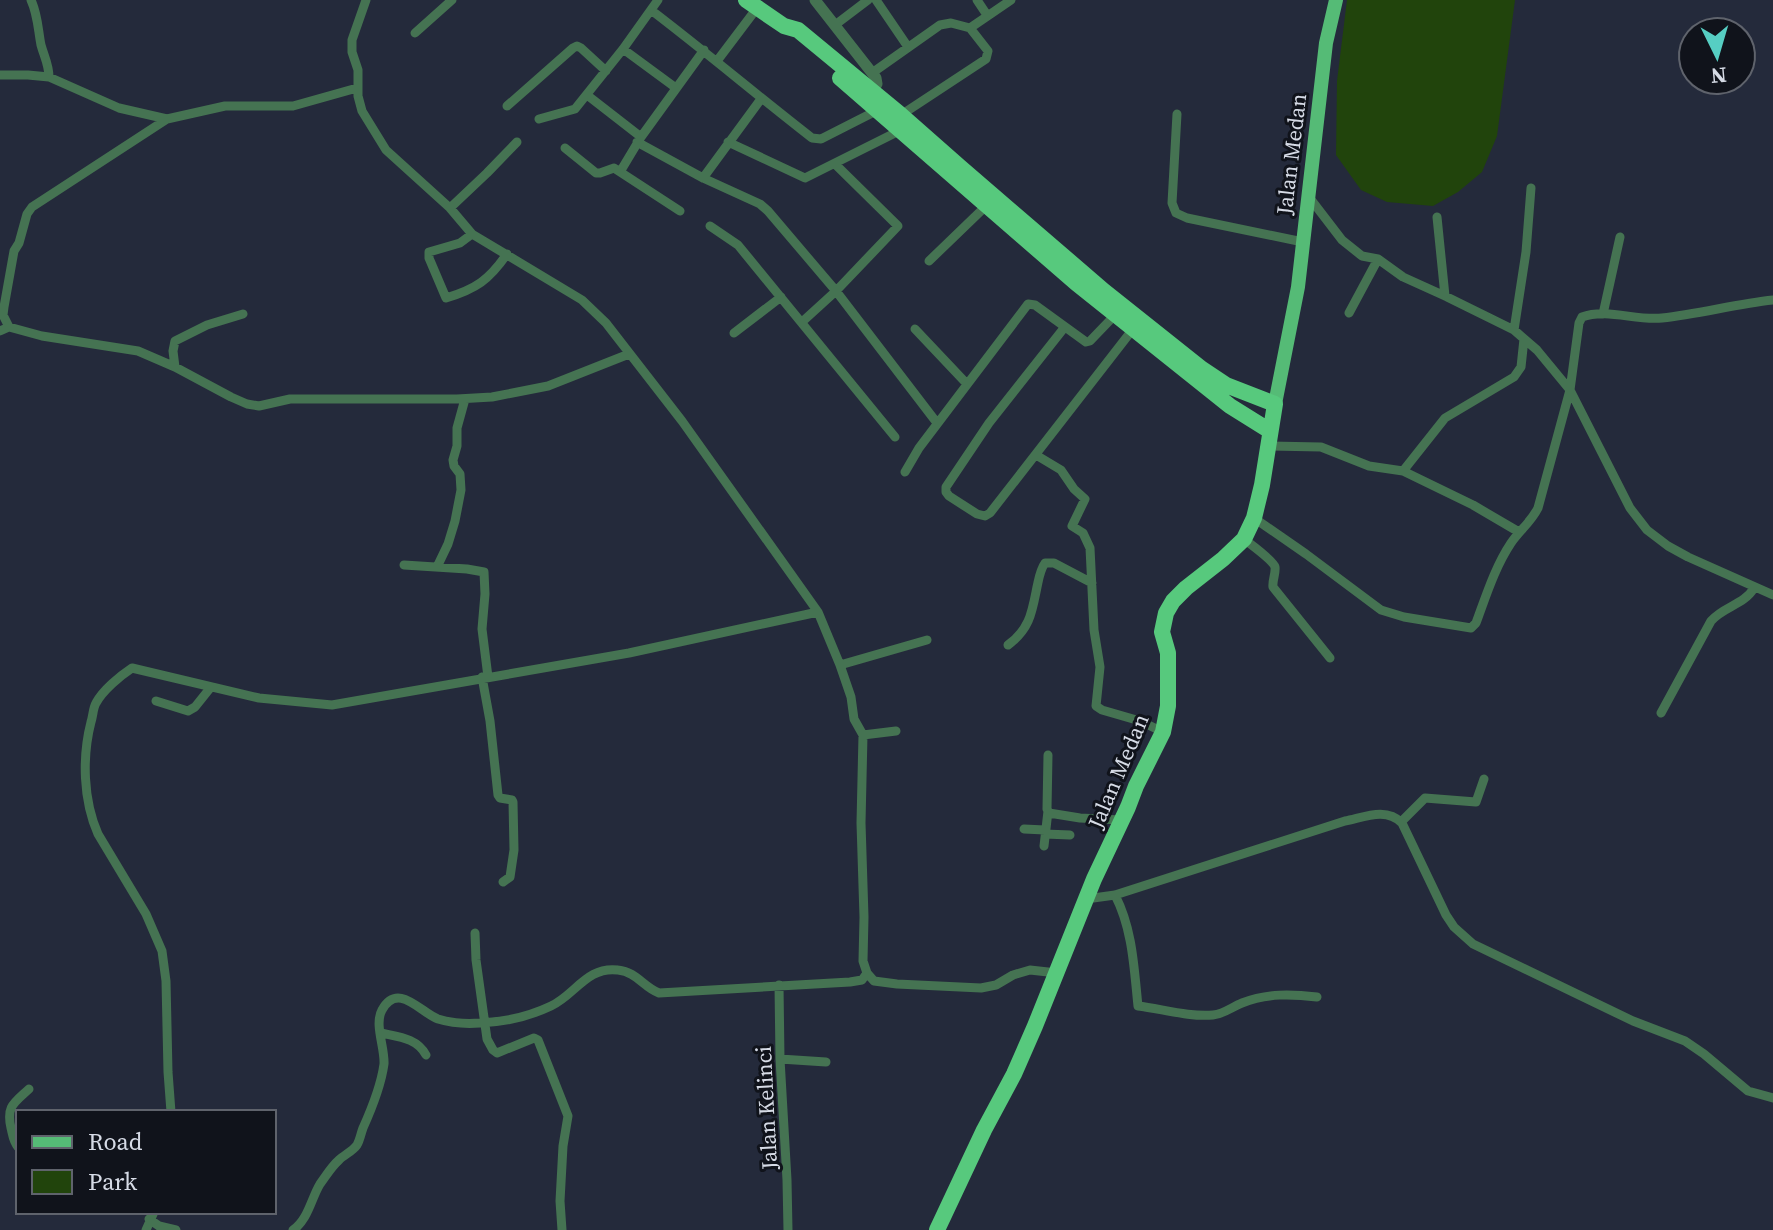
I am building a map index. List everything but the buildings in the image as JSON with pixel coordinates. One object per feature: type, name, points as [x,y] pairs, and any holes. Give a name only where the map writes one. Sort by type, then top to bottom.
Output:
[{"type":"highway","points":[[752,4],[784,26],[797,43],[868,94],[938,156],[1202,369],[1235,389],[1275,404]]},
{"type":"highway","points":[[868,94],[878,110],[901,122]]},
{"type":"highway","points":[[938,156],[986,206],[1269,439]]},
{"type":"highway","name":"Jalan Medan","points":[[937,1230],[1014,1074],[1086,899],[1163,732],[1168,706],[1168,653],[1162,632],[1166,613],[1186,588],[1244,539],[1254,518],[1275,404]]},
{"type":"main road","name":"Jalan Medan","points":[[1275,404],[1298,287],[1326,43],[1336,0]]},
{"type":"street","points":[[31,0],[37,14],[49,77]]},
{"type":"street","points":[[366,0],[352,40],[352,52],[358,70],[357,88],[362,111],[386,150],[450,208],[472,234],[582,300],[606,323],[682,421],[818,612],[851,697],[854,719],[863,735],[863,961],[867,973],[874,981],[885,983],[981,988],[1030,970],[1057,973]]},
{"type":"street","points":[[415,33],[452,0]]},
{"type":"street","points":[[539,119],[572,110],[587,95],[658,0]]},
{"type":"street","points":[[815,0],[872,73],[877,82],[868,94]]},
{"type":"street","points":[[835,25],[868,0]]},
{"type":"street","points":[[876,0],[908,47]]},
{"type":"street","points":[[977,0],[987,15]]},
{"type":"street","points":[[970,28],[1011,0]]},
{"type":"street","points":[[717,61],[752,4]]},
{"type":"street","points":[[651,10],[814,139],[821,139],[878,110]]},
{"type":"street","points":[[728,142],[805,178],[835,164],[901,122],[988,58],[988,51],[970,28],[945,23],[872,73]]},
{"type":"street","points":[[507,106],[577,46],[606,71]]},
{"type":"street","points":[[623,49],[676,88]]},
{"type":"street","points":[[620,172],[639,139],[704,50]]},
{"type":"street","points":[[0,75],[49,77],[119,108],[167,119]]},
{"type":"street","points":[[357,88],[293,106],[225,106],[167,119],[32,207],[14,251],[3,315],[5,329],[138,351],[231,397],[259,406],[290,399],[492,397],[548,386],[629,354]]},
{"type":"street","points":[[587,95],[639,139],[703,178],[765,208],[836,291],[937,423]]},
{"type":"street","points":[[703,178],[761,99]]},
{"type":"street","points":[[1177,114],[1172,203],[1176,213],[1182,217],[1303,242]]},
{"type":"street","points":[[450,208],[517,142]]},
{"type":"street","points":[[565,148],[596,173],[612,168],[680,211]]},
{"type":"street","points":[[802,322],[898,226],[835,164]]},
{"type":"street","points":[[1514,330],[1526,252],[1531,188]]},
{"type":"street","points":[[1309,197],[1353,250],[1362,256],[1378,259],[1403,277],[1514,330],[1537,350],[1570,390],[1630,508],[1647,530],[1668,546],[1773,595]]},
{"type":"street","points":[[929,261],[986,206]]},
{"type":"street","points":[[1437,217],[1445,296]]},
{"type":"street","points":[[710,226],[738,245],[895,437]]},
{"type":"street","points":[[472,234],[460,243],[429,252],[446,298],[476,287],[495,271],[507,254]]},
{"type":"street","points":[[1603,314],[1620,237]]},
{"type":"street","points":[[1349,313],[1378,259]]},
{"type":"street","points":[[734,333],[781,297]]},
{"type":"street","points":[[1254,518],[1381,610],[1471,628],[1476,623],[1504,554],[1538,508],[1570,390],[1580,321],[1584,316],[1603,314],[1661,318],[1773,300]]},
{"type":"street","points":[[905,472],[937,423],[1028,304],[1035,305],[1085,342],[1089,342],[1115,315]]},
{"type":"street","points":[[175,367],[175,341],[207,325],[243,314]]},
{"type":"street","points":[[1064,328],[989,423],[947,484],[946,492],[977,514],[987,515],[1133,329]]},
{"type":"street","points":[[915,329],[967,384]]},
{"type":"street","points":[[1403,471],[1445,418],[1514,377],[1521,367],[1524,339]]},
{"type":"street","points":[[437,567],[448,544],[461,490],[461,478],[453,460],[465,399]]},
{"type":"street","points":[[1269,439],[1319,447],[1369,466],[1403,471],[1473,505],[1519,532]]},
{"type":"street","points":[[1036,455],[1061,470],[1085,499],[1072,526],[1083,533],[1090,546],[1094,630],[1100,667],[1096,706],[1163,732]]},
{"type":"street","points":[[1244,539],[1273,563],[1273,587],[1330,658]]},
{"type":"street","points":[[1008,645],[1028,624],[1040,571],[1045,563],[1054,563],[1092,583]]},
{"type":"street","points":[[404,565],[484,572],[482,629],[485,677],[498,795],[513,802],[513,864],[510,877],[503,882]]},
{"type":"street","points":[[1661,713],[1711,621],[1719,613],[1744,601],[1754,588]]},
{"type":"street","points":[[171,1110],[162,951],[146,914],[98,834],[92,821],[87,791],[87,744],[96,703],[117,678],[132,668],[259,698],[332,705],[629,653],[818,612]]},
{"type":"street","points":[[840,665],[927,640]]},
{"type":"street","points":[[156,701],[188,711],[211,687]]},
{"type":"street","points":[[863,735],[896,731]]},
{"type":"street","points":[[1044,846],[1048,811],[1048,755]]},
{"type":"street","points":[[1401,822],[1425,798],[1476,802],[1484,779]]},
{"type":"street","points":[[1048,811],[1050,814],[1080,818],[1121,820]]},
{"type":"street","points":[[1086,899],[1115,895],[1345,821],[1384,813],[1401,822],[1446,915],[1473,944],[1607,1009],[1685,1041],[1748,1091],[1773,1098]]},
{"type":"street","points":[[1024,829],[1070,835]]},
{"type":"street","points":[[1115,895],[1130,935],[1138,1006],[1216,1015],[1264,997],[1281,994],[1317,997]]},
{"type":"street","points":[[475,933],[487,1039],[497,1053],[534,1038],[538,1040],[568,1116],[560,1201],[562,1230]]},
{"type":"street","points":[[293,1230],[303,1222],[326,1175],[356,1147],[384,1064],[379,1019],[389,1003],[400,999],[410,1000],[431,1016],[443,1020],[486,1023],[552,1006],[589,976],[607,970],[619,970],[636,976],[659,993],[850,982],[862,980],[867,973]]},
{"type":"street","name":"Jalan Kelinci","points":[[779,985],[788,1230]]},
{"type":"street","points":[[381,1033],[407,1038],[421,1046],[426,1055]]},
{"type":"street","points":[[780,1059],[826,1062]]},
{"type":"street","points":[[16,1144],[9,1112],[29,1089]]},
{"type":"street","points":[[146,1230],[152,1216]]},
{"type":"street","points":[[152,1216],[159,1226],[176,1230]]},
{"type":"green space","points":[[1347,0],[1515,0],[1497,136],[1482,172],[1458,192],[1433,206],[1387,202],[1361,190],[1336,155],[1337,81]]}]
